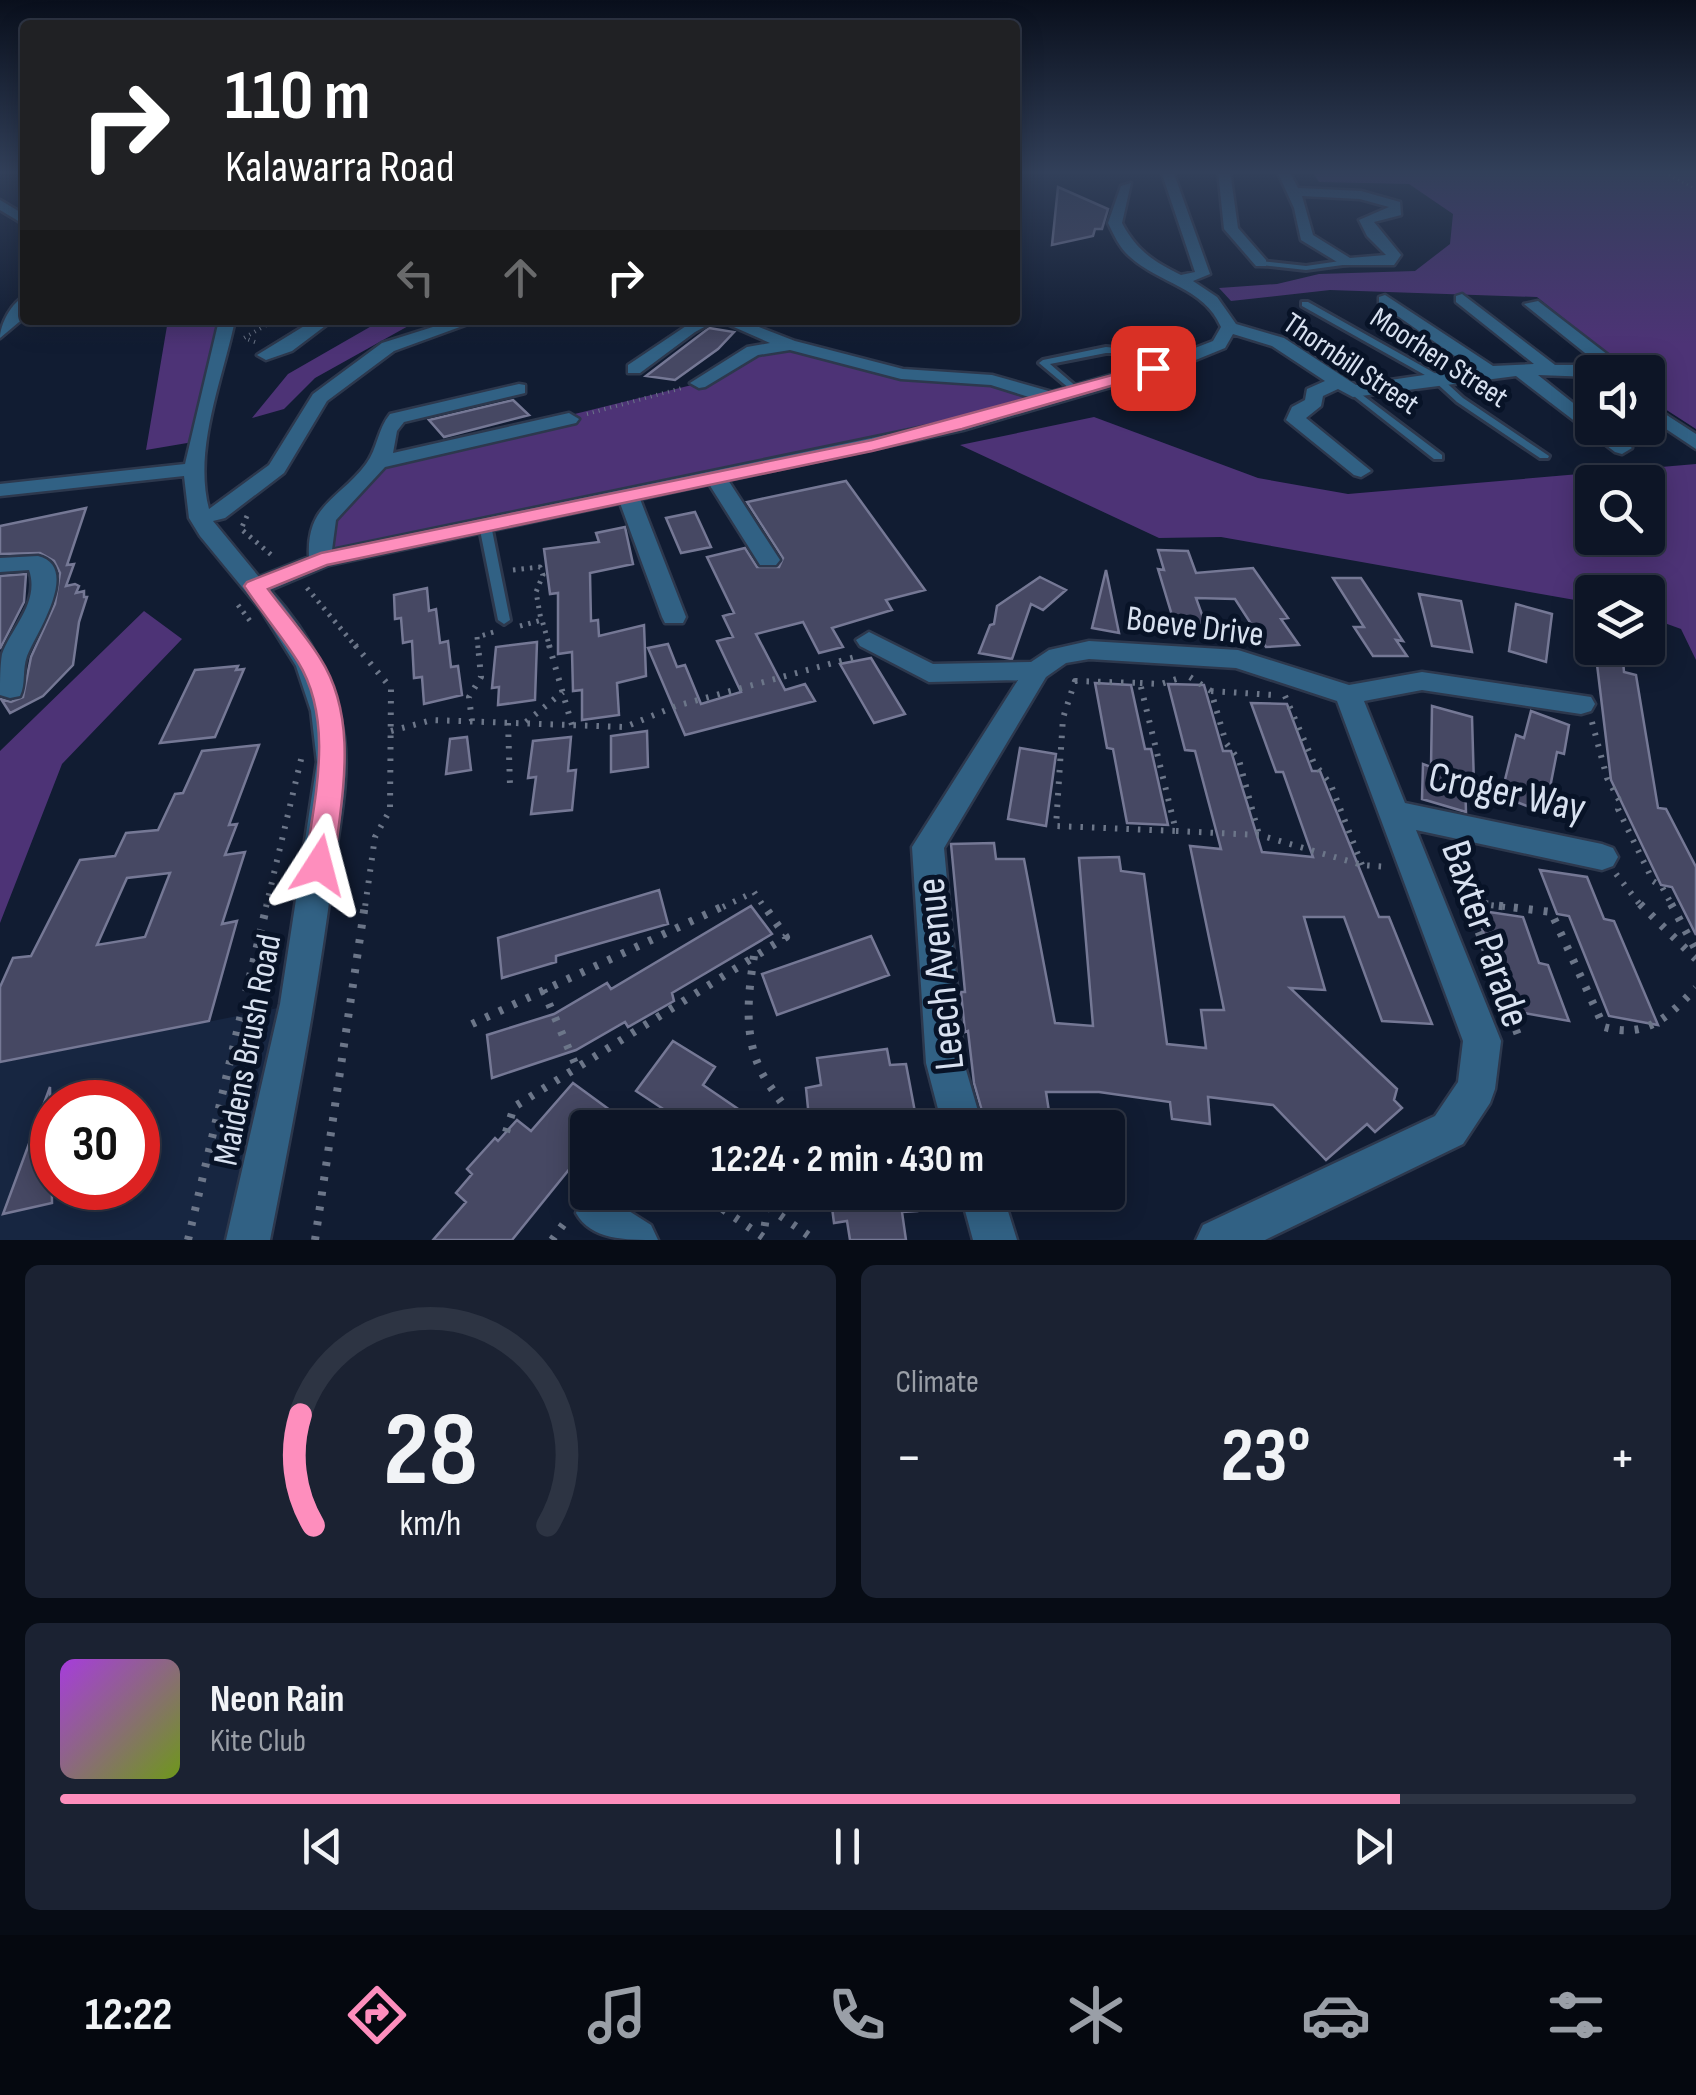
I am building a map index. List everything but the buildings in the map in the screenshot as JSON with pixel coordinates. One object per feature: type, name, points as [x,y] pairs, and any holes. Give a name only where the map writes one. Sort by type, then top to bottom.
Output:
[{"type":"street","points":[[246,596],[320,554],[485,525],[956,426],[1153,368],[1219,344],[1229,328],[1227,317],[1210,299],[1154,268],[1126,246],[1118,229]]},
{"type":"street","points":[[1179,280],[1203,274],[1187,229]]},
{"type":"street","points":[[1231,229],[1261,263]]},
{"type":"street","points":[[1304,229],[1306,237],[1348,262],[1389,262],[1394,254],[1370,229]]},
{"type":"street","points":[[1462,298],[1549,368]]},
{"type":"street","points":[[1385,300],[1420,320],[1436,337],[1487,370]]},
{"type":"street","points":[[1532,304],[1599,355]]},
{"type":"street","points":[[0,333],[20,314]]},
{"type":"street","name":"Maidens Brush Road","points":[[226,325],[195,469],[200,518],[246,596],[311,663],[331,729],[332,762],[298,1004],[248,1240]]},
{"type":"street","points":[[266,355],[286,347],[318,325]]},
{"type":"street","points":[[200,518],[217,513],[278,469],[320,398],[388,347],[455,325]]},
{"type":"street","points":[[634,369],[696,325]]},
{"type":"street","points":[[739,325],[790,345],[901,374],[992,380],[1052,398]]},
{"type":"street","name":"Thornbill Street","points":[[1229,328],[1278,342],[1347,386]]},
{"type":"street","points":[[698,383],[753,351],[790,345]]},
{"type":"street","points":[[1519,369],[1575,413]]},
{"type":"street","points":[[1361,470],[1296,420],[1299,411],[1314,402],[1314,393],[1487,370],[1575,370]]},
{"type":"street","points":[[320,554],[319,533],[332,504],[381,462],[387,447],[386,430],[397,418],[519,388]]},
{"type":"street","points":[[381,462],[569,419]]},
{"type":"street","points":[[1665,421],[1696,443]]},
{"type":"street","points":[[1618,445],[1622,448]]},
{"type":"street","points":[[0,490],[195,469]]},
{"type":"street","points":[[716,478],[768,560]]},
{"type":"street","points":[[628,496],[674,617]]},
{"type":"street","points":[[0,564],[28,561],[38,563],[44,572],[44,591],[34,617],[11,654],[6,675],[10,689]]},
{"type":"street","name":"Boeve Drive","points":[[877,644],[930,673],[1037,671],[1058,656],[1089,650],[1238,659],[1348,694],[1422,682],[1580,704]]},
{"type":"street","name":"Leech Avenue","points":[[958,1110],[945,1063],[928,847],[1037,671]]},
{"type":"street","name":"Baxter Parade","points":[[1218,1240],[1449,1130],[1476,1090],[1482,1041],[1348,694]]},
{"type":"street","name":"Croger Way","points":[[1394,814],[1602,857]]},
{"type":"street","points":[[986,1210],[994,1240]]},
{"type":"street","points":[[598,1213],[636,1240]]},
{"type":"lane","points":[[1261,263],[1306,268],[1348,262]]},
{"type":"lane","name":"Moorhen Street","points":[[1306,304],[1436,377],[1460,400],[1544,456]]},
{"type":"lane","points":[[1076,391],[1043,363],[1106,350],[1123,351],[1153,368]]},
{"type":"lane","name":"Thornbill Street","points":[[1347,386],[1438,457]]},
{"type":"lane","points":[[485,525],[504,620]]},
{"type":"path","points":[[569,419],[698,383]]},
{"type":"path","points":[[252,504],[241,529],[280,563],[320,554]]},
{"type":"path","points":[[495,575],[540,567],[543,575],[536,592],[572,725]]},
{"type":"path","points":[[293,570],[390,688],[390,810],[375,838],[314,1240]]},
{"type":"path","points":[[246,596],[262,636]]},
{"type":"path","points":[[472,721],[468,697],[481,676],[476,637],[542,620]]},
{"type":"path","points":[[390,731],[432,720],[625,728],[676,706],[877,644]]},
{"type":"path","points":[[1176,832],[1140,682],[1075,680],[1063,718],[1056,826],[1176,832],[1259,835],[1362,864],[1330,785],[1314,763],[1286,696],[1211,691],[1187,676]]},
{"type":"path","points":[[1211,691],[1226,743],[1239,760],[1259,835]]},
{"type":"path","points":[[524,724],[563,692]]},
{"type":"path","points":[[1580,704],[1597,730],[1605,782],[1619,800],[1618,809],[1653,881],[1662,887],[1696,950]]},
{"type":"path","points":[[508,723],[510,785]]},
{"type":"path","points":[[188,1240],[307,736]]},
{"type":"path","points":[[1602,857],[1655,923],[1696,958]]},
{"type":"path","points":[[472,1024],[754,892],[786,936],[514,1107],[506,1132]]},
{"type":"path","points":[[1427,898],[1551,912],[1604,1026],[1622,1034],[1657,1028],[1696,988]]},
{"type":"path","points":[[1466,902],[1521,1043]]},
{"type":"path","points":[[754,956],[745,1014],[759,1068],[790,1110]]},
{"type":"path","points":[[543,990],[577,1068]]},
{"type":"path","points":[[724,1210],[764,1237],[768,1210]]},
{"type":"path","points":[[772,1210],[816,1240]]},
{"type":"shaded area","points":[[1452,229],[1696,229],[1696,429],[1665,409],[1665,355],[1609,355],[1537,297],[1330,290],[1231,301],[1219,288],[1277,284],[1319,274],[1415,271],[1450,244]]},
{"type":"shaded area","points":[[167,325],[224,325],[199,441],[146,450]]},
{"type":"shaded area","points":[[373,325],[410,325],[315,378],[284,409],[252,418],[288,374]]},
{"type":"shaded area","points":[[772,346],[1052,398],[956,426],[321,560],[319,533],[381,462],[704,382]]},
{"type":"shaded area","points":[[1094,417],[1258,478],[1348,494],[1575,474],[1575,555],[1665,555],[1665,467],[1696,464],[1696,660],[1681,629],[1665,623],[1665,575],[1575,575],[1575,600],[1221,537],[1159,538],[960,445]]},
{"type":"shaded area","points":[[144,611],[182,639],[62,764],[0,923],[0,751]]},
{"type":"shaded area","points":[[298,1004],[248,1240],[0,1240],[0,1063]]},
{"type":"route","points":[[319,865],[332,762],[331,729],[323,694],[311,663],[255,586],[321,560],[956,426],[1153,368]]}]
